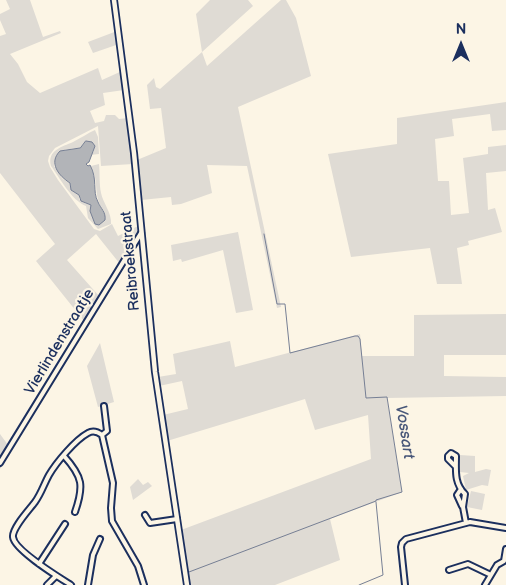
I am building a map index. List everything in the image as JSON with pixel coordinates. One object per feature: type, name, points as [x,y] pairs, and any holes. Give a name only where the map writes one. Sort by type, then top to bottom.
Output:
[{"type":"street","name":"Reibroekstraat","points":[[114,0],[134,153],[155,372],[187,585]]},
{"type":"street","name":"Vierlindenstraatje","points":[[0,463],[141,233]]},
{"type":"street","points":[[102,435],[108,431],[104,406]]},
{"type":"street","points":[[71,585],[39,564],[15,543],[13,532],[36,501],[52,470],[64,456],[87,433],[95,432],[102,435]]},
{"type":"street","points":[[102,435],[113,483],[112,521],[138,566],[144,585]]},
{"type":"street","points":[[64,456],[75,468],[80,480],[81,495],[75,512]]},
{"type":"street","points":[[456,466],[456,477],[459,479],[461,487],[456,495],[463,507],[466,523]]},
{"type":"street","points":[[145,515],[152,523],[177,520]]},
{"type":"street","points":[[405,585],[401,547],[403,541],[466,523],[474,522],[506,528]]},
{"type":"street","points":[[39,564],[65,524]]},
{"type":"street","points":[[88,585],[93,555],[100,539]]},
{"type":"street","points":[[506,549],[504,561],[506,568]]},
{"type":"street","points":[[485,585],[498,564],[504,561]]},
{"type":"street","points":[[449,570],[468,564],[490,575]]},
{"type":"street","points":[[47,585],[56,576]]},
{"type":"shaded area","points":[[6,0],[30,0],[43,37],[60,31],[61,33],[10,54],[18,64],[27,82],[40,93],[98,68],[102,80],[122,71],[124,90],[103,93],[105,105],[90,111],[95,123],[104,121],[106,115],[115,115],[119,119],[128,118],[133,164],[101,166],[98,126],[55,148],[48,161],[58,180],[94,229],[100,231],[112,224],[118,236],[138,226],[139,233],[120,264],[96,234],[67,260],[99,296],[84,321],[36,261],[55,244],[0,173],[0,36],[6,34],[0,20],[0,14],[10,9]]},
{"type":"shaded area","points":[[210,0],[248,0],[253,6],[202,52],[196,14]]},
{"type":"shaded area","points":[[281,0],[286,0],[296,18],[311,76],[238,107],[281,307],[277,308],[247,166],[207,165],[212,193],[181,204],[172,205],[171,197],[141,200],[137,160],[166,148],[161,108],[150,109],[147,85],[154,78],[156,87],[160,89],[202,52],[207,66]]},
{"type":"shaded area","points":[[117,31],[119,44],[93,53],[88,42]]},
{"type":"shaded area","points":[[506,102],[506,130],[492,131],[490,114],[452,119],[454,136],[435,139],[438,181],[449,181],[451,215],[469,213],[463,158],[488,154],[488,147],[506,145],[506,171],[486,173],[488,210],[495,208],[502,232],[468,241],[469,245],[457,248],[462,284],[437,284],[430,248],[351,257],[328,154],[397,144],[397,118]]},
{"type":"shaded area","points":[[95,130],[98,137],[99,154],[90,155],[94,151],[84,143],[80,148],[62,151],[54,166],[63,179],[70,183],[71,190],[79,195],[79,199],[91,205],[91,214],[99,225],[104,211],[98,200],[94,172],[91,166],[99,164],[101,193],[110,216],[111,224],[98,229],[88,218],[86,206],[75,199],[66,188],[51,166],[50,161],[51,156],[56,150]]},
{"type":"shaded area","points":[[86,141],[92,142],[95,146],[89,162],[86,164],[90,165],[92,170],[96,198],[105,215],[105,220],[99,225],[95,224],[90,211],[91,205],[81,201],[79,195],[71,190],[70,183],[62,177],[55,165],[55,160],[60,151],[80,148]]},
{"type":"shaded area","points":[[238,232],[253,310],[236,313],[223,250],[182,262],[181,259],[173,261],[171,245]]},
{"type":"shaded area","points":[[506,314],[506,355],[444,355],[444,376],[506,377],[506,396],[387,398],[402,492],[330,519],[340,560],[275,585],[190,585],[181,530],[371,459],[368,415],[315,430],[305,399],[167,441],[163,415],[188,409],[182,381],[159,386],[158,377],[176,374],[173,354],[230,341],[235,367],[360,334],[362,356],[414,356],[414,315]]},
{"type":"shaded area","points":[[75,341],[77,342],[0,469],[0,434],[8,445],[54,369],[58,371]]},
{"type":"shaded area","points":[[100,343],[114,402],[98,407],[87,366]]},
{"type":"shaded area","points":[[460,455],[475,456],[475,472],[486,469],[491,470],[488,486],[482,485],[466,490],[463,476],[469,473],[460,472]]},
{"type":"shaded area","points":[[138,479],[143,485],[148,482],[152,486],[133,500],[130,487]]},
{"type":"shaded area","points":[[471,491],[485,494],[482,510],[467,507]]},
{"type":"waterway","name":"Vossart","points":[[189,572],[376,500],[402,492],[387,397],[366,398],[360,339],[358,336],[355,336],[290,353],[285,304],[277,304],[264,234]]},
{"type":"waterway","points":[[359,585],[383,575],[376,502]]}]
